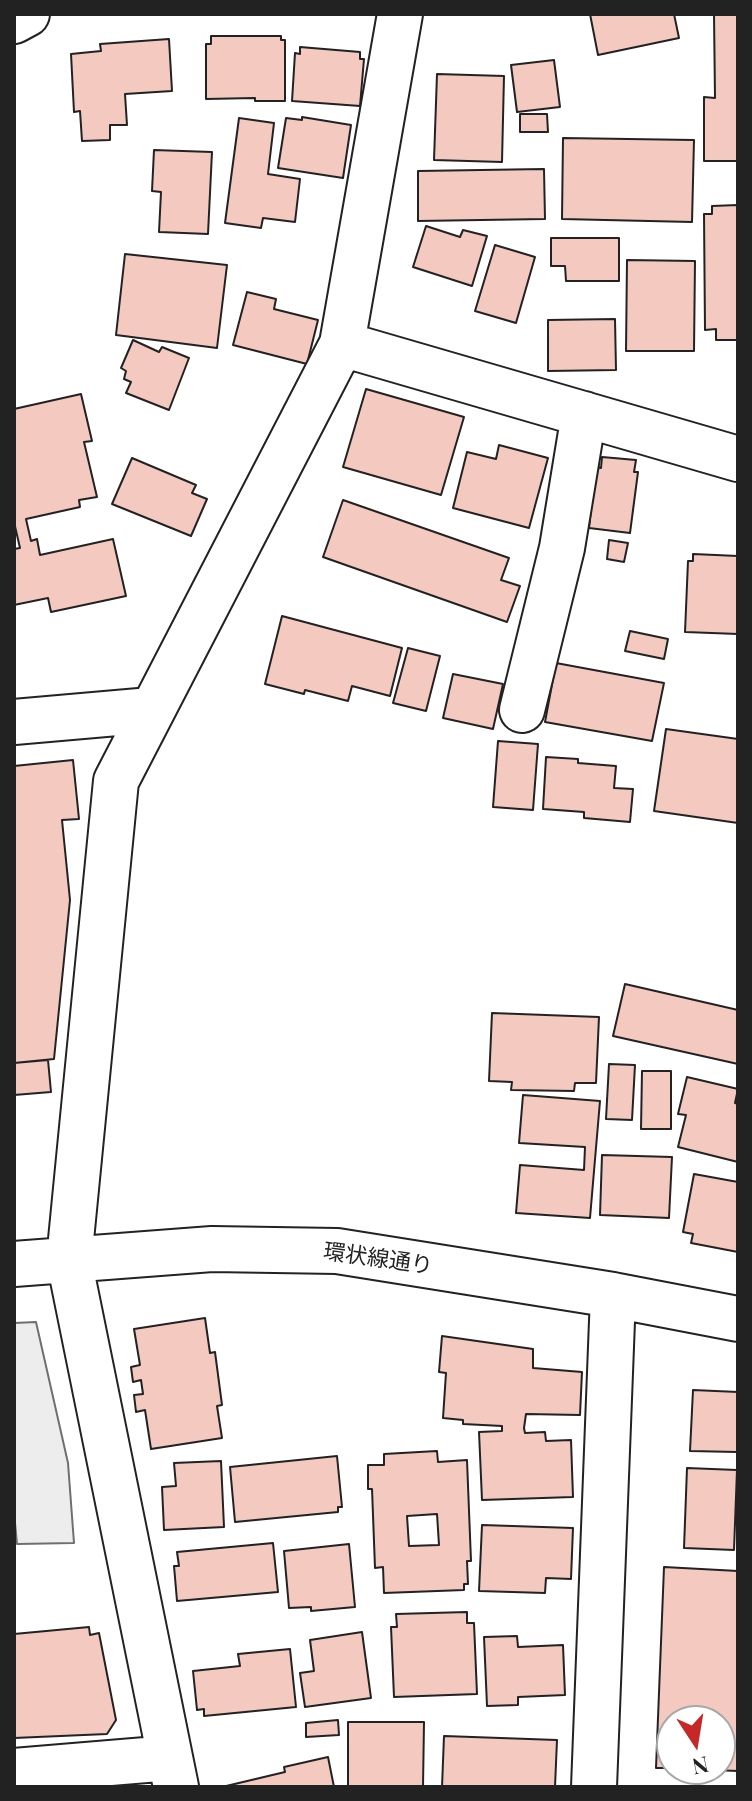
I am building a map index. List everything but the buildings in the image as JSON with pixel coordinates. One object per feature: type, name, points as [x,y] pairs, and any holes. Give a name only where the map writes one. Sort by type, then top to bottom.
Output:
[{"type":"street","points":[[14,21],[27,14]]},
{"type":"street","points":[[14,1771],[173,1772],[69,1260],[116,781],[342,344],[400,14]]},
{"type":"street","points":[[342,344],[738,459]]},
{"type":"street","points":[[522,710],[562,548],[584,414]]},
{"type":"street","points":[[14,722],[151,710]]},
{"type":"street","name":"環状線通り","points":[[14,1264],[212,1249],[337,1251],[613,1295],[738,1319]]},
{"type":"street","points":[[594,1787],[613,1295]]},
{"type":"shaded area","points":[[36,1322],[68,1463],[74,1543],[17,1544],[14,1512],[14,1323]]}]
